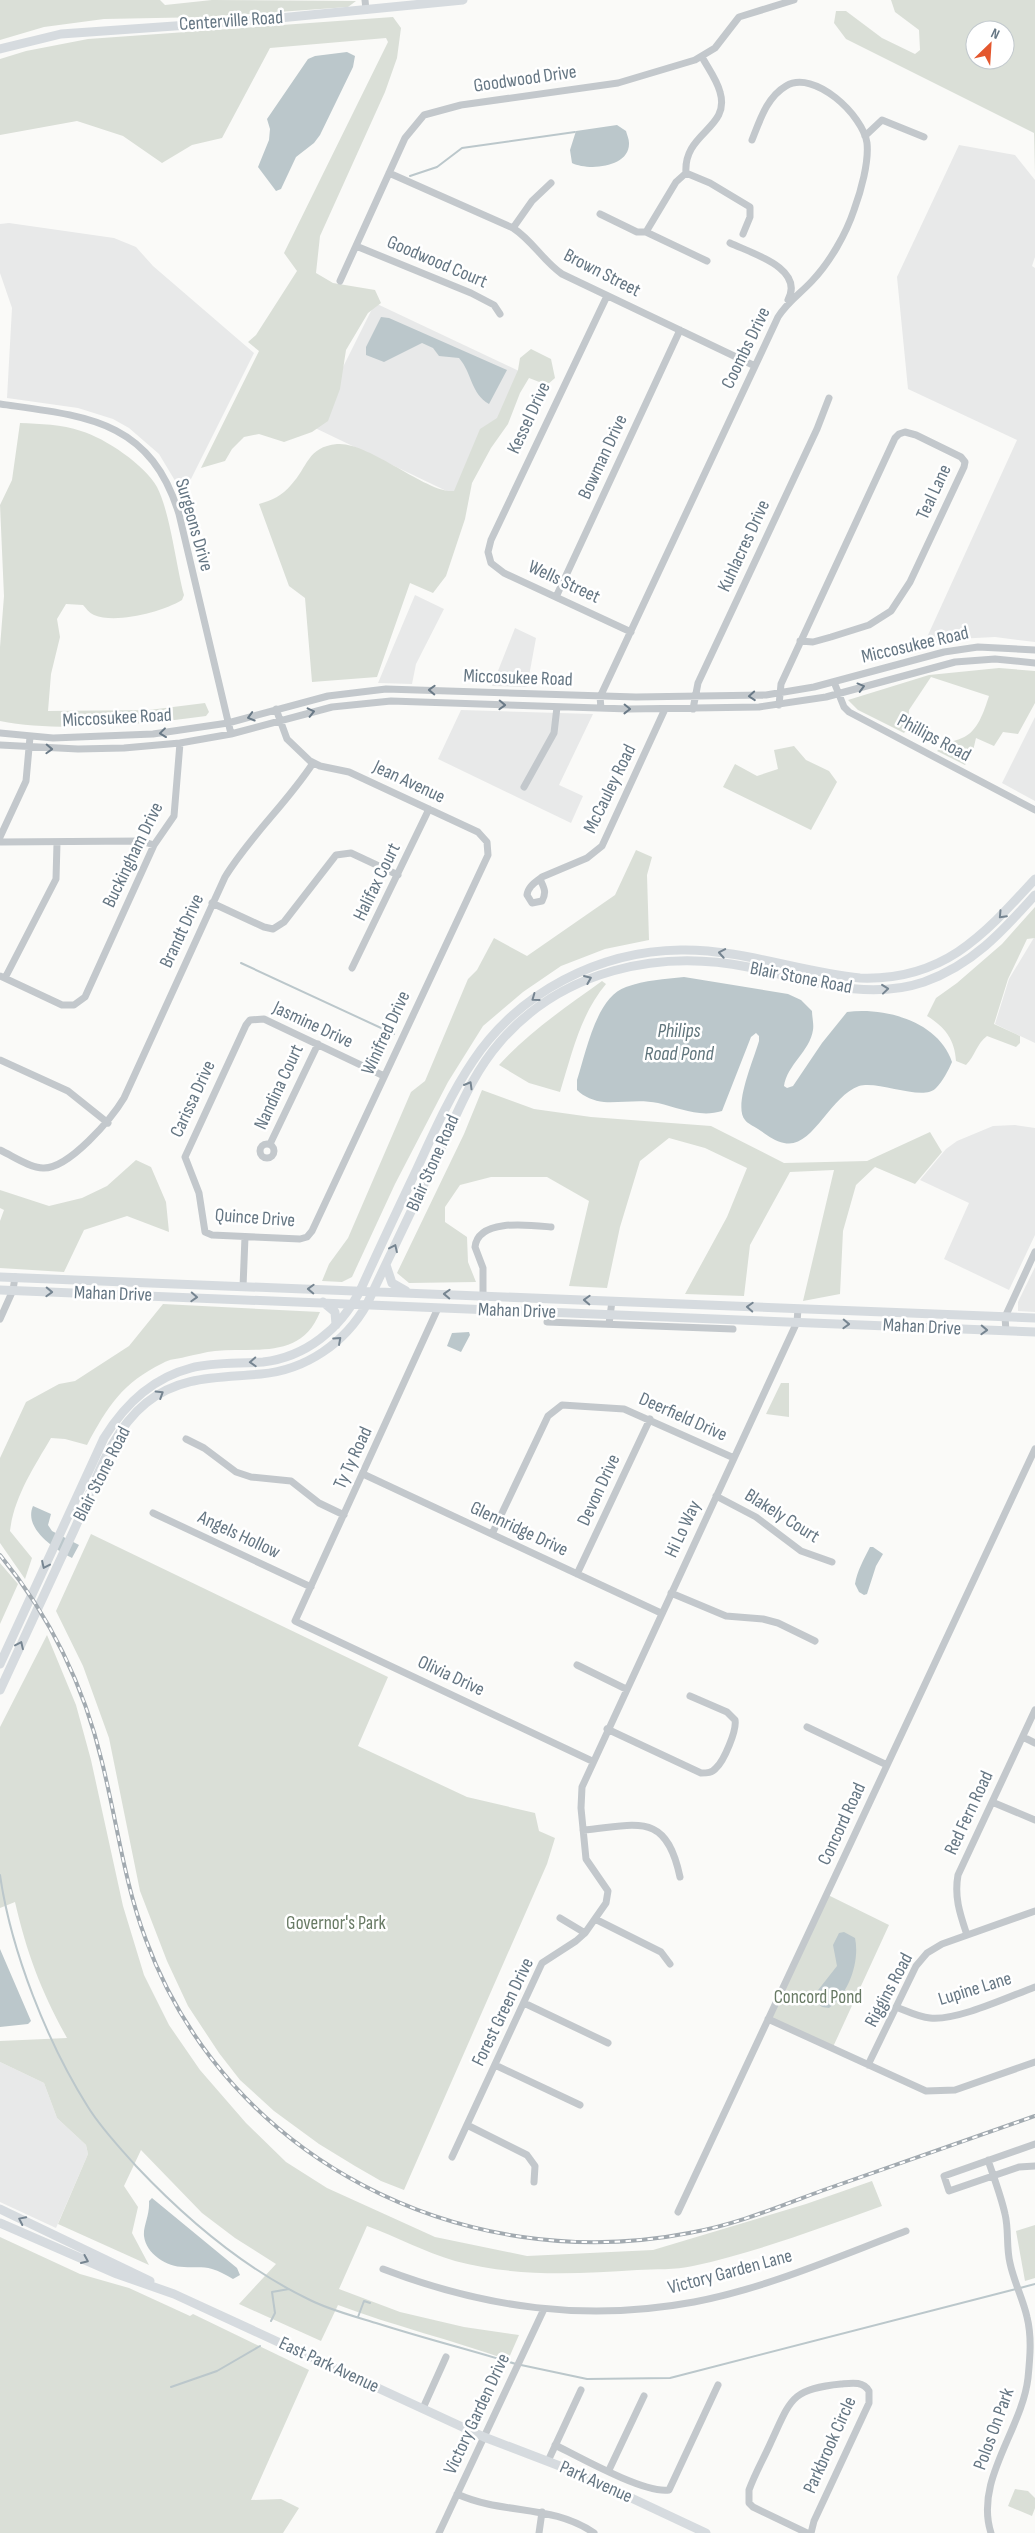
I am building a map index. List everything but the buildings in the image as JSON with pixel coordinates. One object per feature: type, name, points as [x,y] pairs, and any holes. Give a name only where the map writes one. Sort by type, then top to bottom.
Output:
[{"type":"main road","name":"Centerville Road","points":[[0,49],[30,40],[74,32],[366,10],[463,0]]},
{"type":"main road","name":"Blair Stone Road","points":[[0,1664],[104,1438],[126,1406],[148,1387],[172,1374],[209,1364],[264,1362],[300,1352],[317,1342],[336,1326],[354,1303],[435,1130],[473,1060],[504,1023],[550,987],[593,966],[612,960],[675,950],[713,951],[860,978],[878,979],[917,972],[954,957],[970,946],[987,932],[1035,879]]},
{"type":"main road","name":"Blair Stone Road","points":[[0,1690],[101,1471],[120,1434],[136,1412],[159,1394],[193,1380],[262,1374],[299,1365],[336,1343],[350,1330],[373,1292],[466,1091],[489,1054],[516,1025],[564,990],[598,974],[627,966],[676,959],[716,962],[839,987],[880,990],[902,987],[942,975],[977,955],[992,942],[1035,895]]},
{"type":"main road","points":[[386,1265],[392,1283],[410,1293]]},
{"type":"main road","name":"Mahan Drive","points":[[0,1277],[1035,1318]]},
{"type":"main road","points":[[86,1293],[87,1280]]},
{"type":"main road","name":"Mahan Drive","points":[[0,1290],[354,1303],[610,1320],[797,1322],[1035,1332]]},
{"type":"main road","points":[[322,1302],[334,1311],[336,1326]]},
{"type":"main road","points":[[902,1313],[904,1326]]},
{"type":"main road","points":[[299,1365],[300,1352]]},
{"type":"main road","points":[[189,1368],[193,1380]]},
{"type":"main road","points":[[91,1466],[101,1471]]},
{"type":"main road","name":"East Park Avenue","points":[[0,2209],[121,2265],[174,2294],[484,2437]]},
{"type":"main road","name":"East Park Avenue","points":[[0,2224],[117,2274],[174,2294]]},
{"type":"main road","points":[[40,2240],[45,2230]]},
{"type":"main road","name":"Park Avenue","points":[[484,2437],[548,2462],[706,2533]]},
{"type":"street","points":[[365,0],[366,10]]},
{"type":"street","name":"Goodwood Drive","points":[[340,281],[389,173],[412,128],[424,115],[461,104],[618,82],[702,57],[715,48],[739,17],[794,0]]},
{"type":"street","points":[[646,232],[676,182],[686,173],[687,153],[695,140],[711,128],[716,118],[721,99],[719,89],[702,57]]},
{"type":"street","name":"Coombs Drive","points":[[600,697],[755,366],[787,303],[812,281],[839,243],[855,208],[867,150],[865,136],[858,121],[844,104],[814,87],[792,83],[780,90],[768,104],[752,140]]},
{"type":"street","points":[[865,136],[882,120],[924,137]]},
{"type":"street","name":"Brown Street","points":[[389,173],[513,228],[527,238],[552,268],[755,366]]},
{"type":"street","points":[[686,173],[710,183],[750,207],[750,218],[742,234]]},
{"type":"street","points":[[513,228],[532,200],[551,183]]},
{"type":"street","points":[[600,214],[636,232],[646,232],[707,261]]},
{"type":"street","points":[[730,244],[778,267],[788,276],[792,290],[787,303]]},
{"type":"street","name":"Goodwood Court","points":[[356,246],[471,293],[494,305],[500,314]]},
{"type":"street","name":"Kessel Drive","points":[[488,557],[490,540],[607,296]]},
{"type":"street","name":"Bowman Drive","points":[[556,597],[680,330]]},
{"type":"street","name":"Kuhlacres Drive","points":[[692,709],[698,683],[817,429],[829,398]]},
{"type":"street","name":"Surgeons Drive","points":[[0,404],[82,417],[101,422],[132,440],[157,466],[172,492],[179,514],[231,734]]},
{"type":"street","name":"Teal Lane","points":[[779,704],[778,693],[800,641],[899,434],[910,433],[961,457],[965,462],[964,467],[910,582],[891,611],[869,625],[813,642],[800,641]]},
{"type":"street","name":"Wells Street","points":[[488,557],[491,563],[504,573],[631,632]]},
{"type":"street","name":"Miccosukee Road","points":[[0,733],[30,737],[84,738],[153,734],[228,723],[308,700],[348,693],[402,689],[600,697],[694,697],[778,693],[834,682],[944,652],[978,647],[1035,650]]},
{"type":"street","points":[[1013,660],[1014,648]]},
{"type":"street","name":"Miccosukee Road","points":[[0,744],[29,748],[117,748],[180,743],[231,734],[342,706],[400,701],[665,709],[779,704],[838,693],[955,662],[1013,660],[1035,662]]},
{"type":"street","name":"Phillips Road","points":[[834,682],[844,707],[849,712],[1035,810]]},
{"type":"street","points":[[400,701],[402,689]]},
{"type":"street","points":[[600,697],[601,708]]},
{"type":"street","points":[[524,787],[550,741],[557,707]]},
{"type":"street","points":[[276,709],[281,728],[294,748],[313,763]]},
{"type":"street","name":"McCauley Road","points":[[540,879],[587,858],[602,846],[665,709]]},
{"type":"street","points":[[0,837],[26,780],[30,737]]},
{"type":"street","name":"Buckingham Drive","points":[[3,977],[62,1005],[74,1005],[81,1002],[154,845],[174,816],[180,743]]},
{"type":"street","name":"Jean Avenue","points":[[313,763],[349,772],[478,832],[487,842]]},
{"type":"street","name":"Brandt Drive","points":[[0,1150],[38,1167],[49,1168],[65,1159],[108,1123],[124,1098],[212,903],[233,864],[313,763]]},
{"type":"street","name":"Halifax Court","points":[[352,968],[429,810]]},
{"type":"street","points":[[0,842],[141,842],[154,845]]},
{"type":"street","name":"Winifred Drive","points":[[307,1237],[312,1231],[488,855],[487,842]]},
{"type":"street","points":[[3,977],[56,879],[57,843]]},
{"type":"street","points":[[212,903],[264,927],[273,929],[284,922],[336,855],[351,853],[398,875]]},
{"type":"street","name":"Jasmine Drive","points":[[254,1018],[264,1019],[384,1076]]},
{"type":"street","name":"Carissa Drive","points":[[204,1228],[199,1193],[185,1157],[246,1025],[254,1018]]},
{"type":"street","name":"Nandina Court","points":[[270,1144],[318,1044]]},
{"type":"street","points":[[0,1060],[68,1091],[108,1123]]},
{"type":"street","points":[[483,1295],[483,1268],[475,1248],[481,1233],[490,1228],[521,1225],[551,1227]]},
{"type":"street","name":"Quince Drive","points":[[204,1228],[205,1232],[212,1236],[300,1239],[307,1237]]},
{"type":"street","points":[[243,1287],[246,1237]]},
{"type":"street","points":[[1006,1331],[1005,1317],[1035,1252]]},
{"type":"street","points":[[0,1319],[13,1290],[15,1277]]},
{"type":"street","points":[[547,1322],[610,1320],[612,1301]]},
{"type":"street","points":[[671,1304],[672,1322],[733,1329]]},
{"type":"street","name":"Ty Ty Road","points":[[295,1621],[438,1308]]},
{"type":"street","name":"Hi Lo Way","points":[[592,1761],[797,1322],[798,1309]]},
{"type":"street","name":"Deerfield Drive","points":[[492,1534],[548,1416],[558,1407],[569,1405],[616,1407],[650,1419],[734,1458]]},
{"type":"street","name":"Devon Drive","points":[[577,1574],[650,1419]]},
{"type":"street","points":[[186,1439],[204,1448],[236,1472],[250,1477],[291,1481],[319,1503],[344,1515]]},
{"type":"street","name":"Concord Road","points":[[678,2212],[1035,1449]]},
{"type":"street","name":"Glennridge Drive","points":[[363,1474],[661,1614]]},
{"type":"street","name":"Blakely Court","points":[[716,1496],[756,1516],[801,1552],[832,1562]]},
{"type":"street","name":"Angels Hollow","points":[[153,1513],[311,1587]]},
{"type":"street","points":[[671,1593],[726,1616],[763,1619],[778,1623],[815,1641]]},
{"type":"street","name":"Olivia Drive","points":[[295,1621],[592,1761]]},
{"type":"street","points":[[577,1665],[626,1689]]},
{"type":"street","points":[[607,1729],[701,1773],[711,1772],[718,1766],[734,1730],[735,1720],[726,1712],[690,1696]]},
{"type":"street","name":"Red Fern Road","points":[[967,1935],[958,1907],[956,1887],[960,1867],[1035,1710]]},
{"type":"street","points":[[807,1727],[887,1765]]},
{"type":"street","points":[[1022,1737],[1035,1743]]},
{"type":"street","name":"Forest Green Drive","points":[[452,2157],[542,1963],[585,1933],[606,1903],[608,1891],[588,1864],[583,1830],[582,1787],[592,1761]]},
{"type":"street","points":[[992,1802],[1035,1820]]},
{"type":"street","points":[[583,1830],[644,1826],[659,1832],[673,1849],[680,1877]]},
{"type":"street","name":"Riggins Road","points":[[868,2065],[916,1966],[928,1952],[942,1944],[1035,1911]]},
{"type":"street","points":[[560,1918],[585,1933]]},
{"type":"street","points":[[595,1920],[661,1952],[670,1964]]},
{"type":"street","name":"Lupine Lane","points":[[896,2007],[923,2017],[940,2018],[957,2015],[1035,1987]]},
{"type":"street","points":[[524,2003],[608,2043]]},
{"type":"street","points":[[768,2020],[914,2087],[939,2092],[955,2090],[1035,2062]]},
{"type":"street","points":[[495,2065],[580,2105]]},
{"type":"street","points":[[467,2125],[527,2154],[535,2166],[534,2182]]},
{"type":"street","points":[[1035,2144],[944,2176],[949,2191],[1019,2167],[1035,2166]]},
{"type":"street","name":"Polos On Park","points":[[988,2160],[1006,2216],[1008,2254],[1029,2330],[1028,2380],[1018,2419],[992,2478],[987,2502],[990,2530]]},
{"type":"street","name":"Victory Garden Lane","points":[[383,2269],[428,2287],[504,2305],[575,2312],[643,2309],[695,2302],[738,2290],[808,2268],[906,2231]]},
{"type":"street","name":"Victory Garden Drive","points":[[439,2533],[544,2309]]},
{"type":"street","points":[[422,2408],[446,2357]]},
{"type":"street","name":"Parkbrook Circle","points":[[807,2533],[753,2507],[749,2502],[749,2490],[780,2419],[794,2398],[816,2386],[852,2382],[861,2384],[869,2391],[869,2403],[814,2521],[811,2533]]},
{"type":"street","points":[[555,2446],[631,2481],[668,2490],[718,2385]]},
{"type":"street","points":[[548,2462],[581,2390]]},
{"type":"street","points":[[609,2470],[644,2396]]},
{"type":"street","points":[[458,2494],[490,2506],[563,2516],[578,2522],[594,2533]]},
{"type":"street","points":[[539,2533],[542,2512]]},
{"type":"shaded area","points":[[959,145],[1015,155],[1035,180],[1035,257],[1032,266],[1035,268],[1035,642],[995,637],[956,639],[923,646],[1017,440],[908,389],[897,277]]},
{"type":"shaded area","points":[[9,223],[114,238],[136,247],[153,266],[254,353],[190,481],[177,484],[159,454],[129,428],[113,419],[78,408],[7,398],[12,308],[0,273],[0,224]]},
{"type":"shaded area","points":[[375,303],[521,372],[461,498],[313,427]]},
{"type":"shaded area","points":[[415,595],[444,609],[416,664],[412,684],[378,683]]},
{"type":"shaded area","points":[[515,628],[536,638],[527,687],[492,686]]},
{"type":"shaded area","points":[[461,710],[593,714],[559,785],[583,796],[571,823],[438,759]]},
{"type":"shaded area","points":[[1035,717],[1035,801],[1002,783]]},
{"type":"shaded area","points":[[1035,936],[1035,1043],[995,1024],[1009,979]]},
{"type":"shaded area","points":[[1015,1125],[1035,1128],[1035,1235],[1009,1290],[944,1259],[969,1203],[920,1180],[946,1149],[957,1141],[993,1126]]},
{"type":"shaded area","points":[[1035,1267],[1035,1312],[1018,1311],[1018,1302]]},
{"type":"shaded area","points":[[0,2062],[44,2083],[57,2118],[86,2145],[88,2154],[56,2228],[0,2202]]},
{"type":"green space","points":[[0,0],[160,0],[165,5],[212,0],[356,1],[348,7],[208,17],[104,19],[44,27],[0,40]]},
{"type":"green space","points":[[891,0],[1035,0],[1035,174],[1034,133],[846,39],[834,23],[836,11],[846,11],[882,38],[915,54],[920,50],[919,30],[895,12]]},
{"type":"green space","points":[[393,17],[401,28],[397,58],[385,92],[320,236],[316,273],[333,283],[375,290],[381,303],[368,313],[346,350],[340,389],[328,421],[312,432],[284,442],[259,434],[244,437],[232,449],[225,461],[201,468],[259,351],[248,342],[256,335],[297,271],[284,253],[388,42],[386,38],[270,48],[222,138],[192,145],[162,163],[123,136],[77,121],[0,135],[0,59],[26,51],[88,39]]},
{"type":"green space","points":[[531,349],[551,359],[555,378],[547,385],[529,378],[520,393],[508,424],[491,448],[472,483],[465,519],[446,576],[433,593],[410,583],[377,677],[312,682],[305,598],[289,586],[259,504],[276,497],[288,489],[309,459],[320,449],[337,444],[350,445],[365,450],[429,484],[443,490],[454,491],[480,429],[497,418],[518,370],[520,358]]},
{"type":"green space","points":[[20,423],[59,426],[91,435],[124,453],[143,470],[157,487],[166,510],[184,595],[182,600],[163,609],[139,615],[114,618],[92,614],[83,605],[66,604],[57,619],[60,637],[51,674],[48,711],[149,710],[205,703],[209,712],[206,716],[157,722],[75,727],[24,725],[0,721],[0,647],[4,596],[0,505],[12,480]]},
{"type":"green space","points":[[999,668],[1035,671],[1035,703],[1018,734],[1003,732],[994,746],[976,738],[972,755],[965,765],[937,751],[946,744],[968,735],[972,731],[980,720],[989,696],[931,677],[909,710],[908,728],[904,733],[858,710],[848,700],[929,675]]},
{"type":"green space","points":[[794,746],[806,760],[829,771],[837,782],[811,830],[723,787],[735,764],[757,776],[778,769],[774,750]]},
{"type":"green space","points":[[636,850],[652,857],[647,875],[649,940],[605,949],[561,966],[523,992],[483,1026],[448,1082],[395,1184],[352,1277],[342,1282],[322,1281],[329,1264],[348,1238],[411,1092],[425,1081],[468,979],[477,970],[494,938],[527,956],[615,895]]},
{"type":"green space","points":[[1035,907],[1035,938],[1027,939],[1008,979],[994,1024],[1020,1036],[1020,1043],[1016,1047],[987,1036],[966,1065],[956,1061],[954,1047],[948,1035],[927,1016],[936,998],[957,983],[1002,944]]},
{"type":"green space","points":[[602,981],[606,984],[583,1022],[560,1092],[529,1083],[499,1065],[535,1031]]},
{"type":"green space","points":[[482,1090],[534,1109],[591,1117],[711,1126],[784,1163],[867,1161],[930,1132],[942,1152],[915,1184],[875,1167],[856,1185],[843,1231],[840,1294],[803,1301],[834,1170],[790,1172],[750,1245],[744,1296],[685,1294],[727,1217],[747,1168],[705,1148],[669,1138],[640,1161],[620,1227],[607,1288],[569,1286],[589,1201],[547,1177],[491,1177],[460,1185],[445,1207],[445,1222],[467,1237],[468,1262],[476,1282],[409,1283],[397,1273],[464,1134]]},
{"type":"green space","points":[[136,1160],[151,1167],[166,1202],[169,1232],[127,1216],[84,1230],[64,1272],[0,1268],[0,1221],[4,1210],[0,1208],[0,1190],[49,1206],[82,1198],[107,1186]]},
{"type":"green space","points":[[163,1304],[320,1312],[312,1327],[301,1338],[289,1344],[261,1350],[208,1352],[168,1361],[149,1371],[126,1387],[109,1407],[87,1445],[65,1439],[51,1438],[20,1494],[12,1518],[10,1531],[32,1558],[25,1579],[0,1543],[0,1458],[26,1402],[59,1384],[75,1381],[129,1346]]},
{"type":"green space","points":[[781,1383],[789,1383],[789,1417],[766,1414]]},
{"type":"green space","name":"Governor's Park","points":[[91,1534],[388,1677],[358,1746],[467,1797],[535,1813],[539,1831],[555,1838],[547,1864],[404,2190],[381,2181],[355,2166],[319,2144],[274,2111],[240,2080],[219,2053],[188,2006],[167,1961],[140,1891],[109,1738],[83,1666],[56,1611]]},
{"type":"green space","points":[[0,1563],[18,1584],[0,1624]]},
{"type":"green space","points":[[47,1635],[76,1705],[91,1760],[123,1906],[144,1975],[169,2025],[200,2070],[246,2123],[286,2162],[327,2188],[435,2237],[527,2256],[653,2250],[806,2204],[872,2181],[882,2206],[765,2247],[693,2266],[672,2269],[591,2273],[523,2272],[478,2266],[455,2261],[421,2249],[367,2226],[339,2289],[400,2312],[464,2327],[519,2335],[508,2360],[338,2305],[321,2341],[239,2304],[276,2264],[235,2238],[202,2213],[141,2150],[124,2186],[138,2207],[132,2233],[149,2265],[58,2224],[88,2154],[86,2145],[57,2118],[44,2083],[0,2062],[0,2041],[67,2038],[36,1972],[15,1902],[0,1908],[0,1727]]},
{"type":"green space","name":"Concord Pond","points":[[828,1895],[889,1925],[833,2047],[770,2018]]},
{"type":"green space","points":[[1035,2225],[1035,2278],[1025,2281],[1016,2231]]},
{"type":"green space","points":[[0,2237],[80,2274],[129,2288],[190,2316],[193,2314],[309,2370],[251,2500],[281,2499],[299,2508],[283,2533],[0,2533]]},
{"type":"green space","points":[[1015,2489],[1028,2491],[1035,2498],[1035,2508],[1032,2516],[1008,2506]]},
{"type":"water","points":[[347,52],[355,56],[353,67],[320,135],[314,143],[296,157],[281,189],[276,191],[258,167],[269,140],[270,129],[267,119],[308,59],[315,56]]},
{"type":"water","points":[[617,125],[626,131],[629,140],[627,151],[623,158],[597,167],[572,163],[570,150],[576,131]]},
{"type":"water","points":[[381,317],[389,318],[507,370],[489,404],[483,400],[475,389],[467,370],[459,358],[439,356],[433,348],[422,343],[384,362],[366,355],[366,347]]},
{"type":"water","name":"Philips Road Pond","points":[[684,977],[788,994],[801,1000],[812,1011],[813,1028],[811,1038],[789,1071],[784,1086],[787,1088],[793,1086],[822,1043],[847,1012],[878,1012],[909,1020],[923,1027],[936,1037],[945,1048],[952,1062],[941,1082],[930,1092],[911,1092],[868,1085],[859,1086],[839,1100],[812,1131],[794,1143],[784,1143],[773,1139],[748,1123],[742,1113],[743,1094],[759,1041],[759,1036],[756,1033],[751,1037],[722,1111],[698,1113],[651,1102],[593,1100],[577,1090],[577,1080],[589,1041],[607,1002],[626,987],[655,980]]},
{"type":"water","points":[[469,1332],[470,1335],[461,1352],[447,1346],[452,1333]]},
{"type":"water","points":[[33,1506],[51,1514],[48,1525],[52,1531],[79,1545],[72,1558],[50,1544],[37,1530],[31,1515]]},
{"type":"water","points":[[870,1547],[883,1554],[876,1566],[867,1594],[864,1595],[859,1592],[855,1584],[859,1570]]},
{"type":"water","points":[[844,1932],[855,1938],[856,1957],[854,1967],[847,1986],[836,2002],[829,2008],[822,2007],[814,2000],[815,1994],[837,1966],[833,1945],[839,1933]]},
{"type":"water","points":[[0,1949],[31,2021],[28,2024],[0,2027]]},
{"type":"water","points":[[152,2198],[237,2268],[240,2275],[233,2279],[208,2268],[171,2265],[153,2254],[144,2236],[149,2201]]},
{"type":"waterway","points":[[410,176],[437,167],[462,148],[575,132]]},
{"type":"waterway","points":[[241,963],[394,1034]]},
{"type":"waterway","points":[[0,1875],[5,1904],[22,1965],[45,2025],[73,2081],[93,2115],[110,2137],[175,2205],[238,2257],[260,2272],[316,2303],[516,2364]]},
{"type":"waterway","points":[[1020,2288],[1035,2284]]},
{"type":"waterway","points":[[271,2321],[275,2313],[272,2292],[289,2289]]},
{"type":"waterway","points":[[521,2365],[587,2379],[670,2378],[1016,2289]]},
{"type":"waterway","points":[[358,2317],[364,2301],[370,2303]]},
{"type":"waterway","points":[[171,2387],[217,2371],[260,2346]]},
{"type":"railway","points":[[0,1555],[18,1578],[50,1627],[86,1706],[102,1762],[126,1874],[138,1918],[146,1940],[183,2018],[233,2085],[294,2141],[363,2186],[440,2218],[521,2237],[604,2242],[706,2230],[756,2215],[1035,2116]]}]
